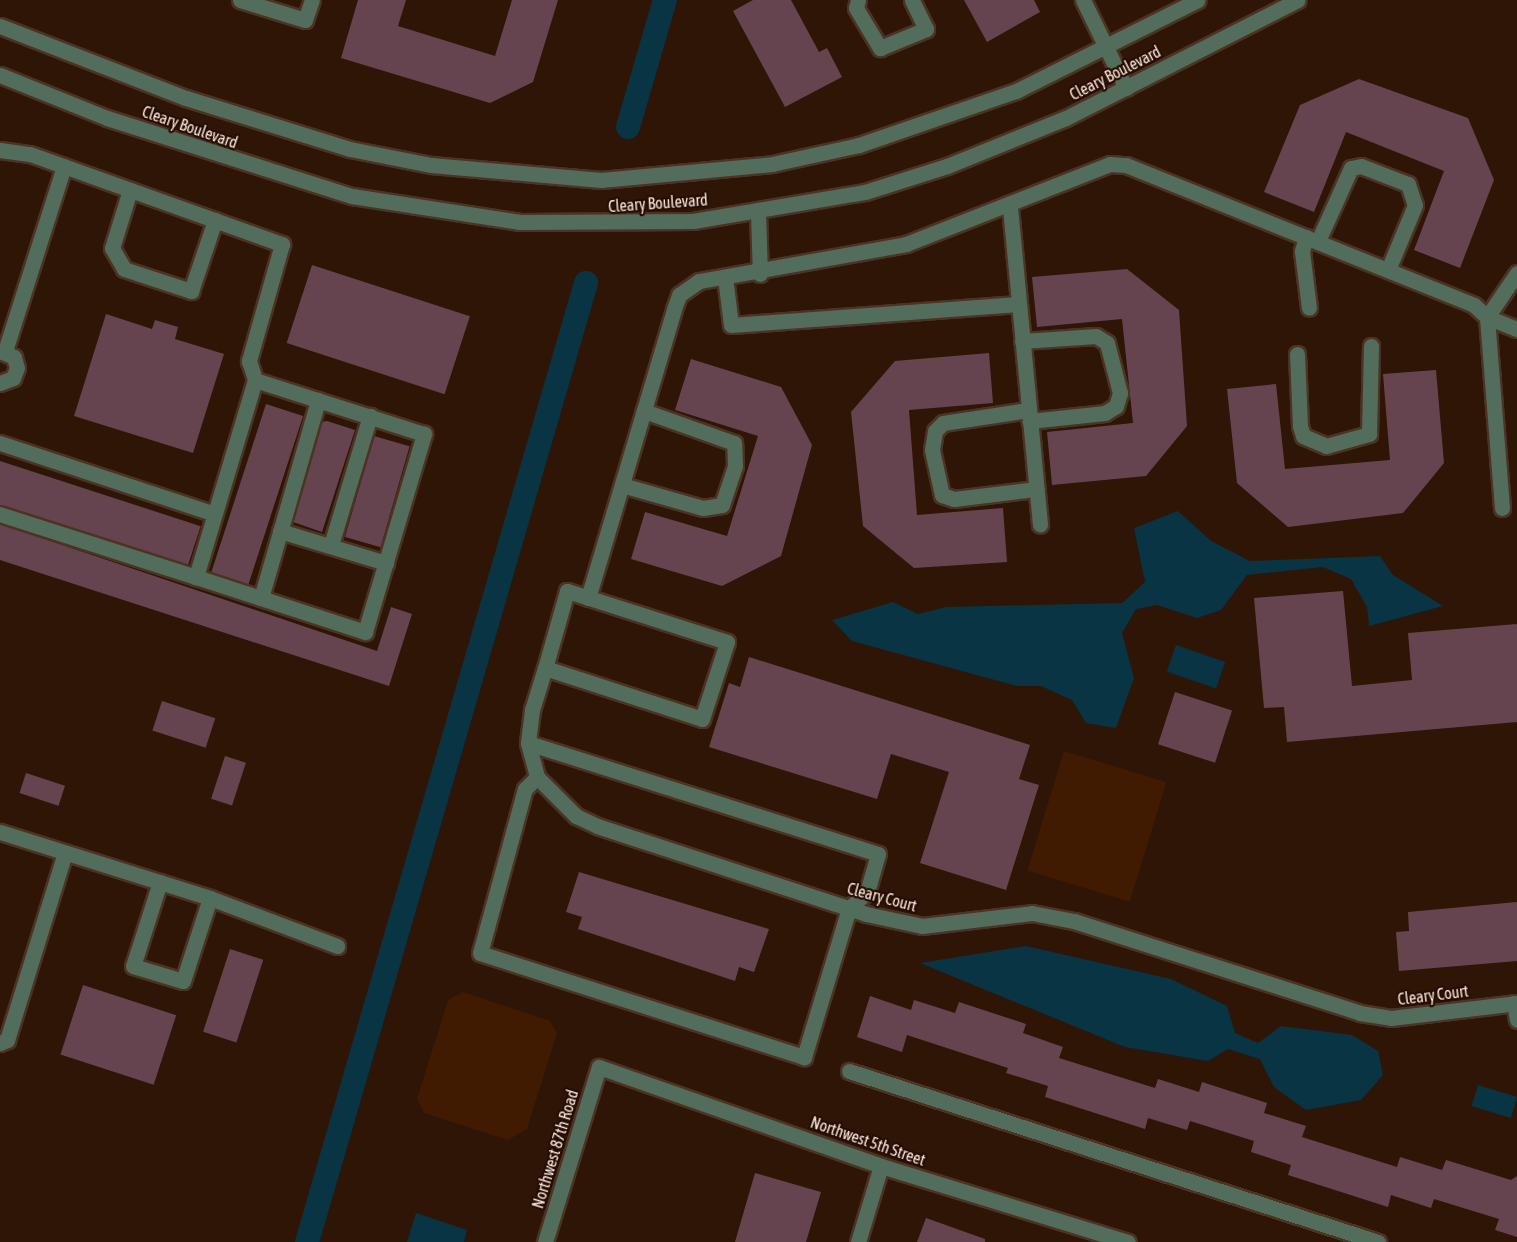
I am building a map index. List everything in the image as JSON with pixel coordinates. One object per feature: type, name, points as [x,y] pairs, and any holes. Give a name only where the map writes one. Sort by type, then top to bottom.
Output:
[{"type":"street","points":[[240,0],[306,20],[312,0]]},
{"type":"street","points":[[858,0],[856,8],[880,48],[926,29],[912,0]]},
{"type":"street","points":[[1083,0],[1126,88]]},
{"type":"street","name":"Cleary Boulevard","points":[[0,26],[186,98],[350,148],[452,168],[601,180],[772,164],[859,145],[1016,91],[1198,0]]},
{"type":"street","name":"Cleary Boulevard","points":[[0,75],[270,173],[435,212],[608,225],[758,212],[865,192],[946,166],[1126,88],[1298,0]]},
{"type":"street","points":[[0,150],[64,166],[282,244],[249,360],[255,380],[196,577]]},
{"type":"street","points":[[588,598],[680,295],[699,281],[760,274],[906,244],[1010,207],[1110,164],[1125,165],[1312,239],[1474,305],[1486,317],[1517,329]]},
{"type":"street","points":[[0,383],[13,378],[17,368],[2,351],[64,166]]},
{"type":"street","points":[[1310,308],[1302,251],[1312,239],[1351,168],[1361,166],[1408,184],[1415,205],[1388,270]]},
{"type":"street","points":[[130,190],[112,248],[124,269],[191,291],[215,220]]},
{"type":"street","points":[[1010,207],[1040,525]]},
{"type":"street","points":[[758,212],[760,274]]},
{"type":"street","points":[[1502,508],[1486,317],[1510,290],[1517,273]]},
{"type":"street","points":[[725,277],[731,325],[1018,304]]},
{"type":"street","points":[[1022,341],[1096,336],[1107,343],[1120,393],[1116,406],[1105,413],[943,423],[935,431],[932,450],[942,495],[954,499],[1036,489]]},
{"type":"street","points":[[1297,354],[1300,426],[1303,436],[1326,446],[1369,434],[1371,346]]},
{"type":"street","points":[[0,514],[365,632],[424,434],[255,380]]},
{"type":"street","points":[[261,598],[318,400]]},
{"type":"street","points":[[622,485],[703,508],[722,505],[735,466],[734,443],[644,411]]},
{"type":"street","points":[[331,545],[370,416]]},
{"type":"street","points":[[0,443],[215,514]]},
{"type":"street","points":[[280,531],[386,563]]},
{"type":"street","points":[[528,742],[878,854],[867,892],[849,908],[804,1057],[480,953],[525,789],[537,777],[528,742],[544,668],[567,591],[726,642],[702,719],[544,668]]},
{"type":"street","name":"Cleary Court","points":[[537,777],[576,816],[597,826],[849,908],[922,926],[1032,913],[1074,921],[1360,1013],[1391,1018],[1516,1003]]},
{"type":"street","points":[[0,832],[210,898],[338,946]]},
{"type":"street","points":[[0,1043],[7,1040],[65,853]]},
{"type":"street","points":[[160,882],[133,966],[183,981],[210,898]]},
{"type":"street","points":[[1516,1003],[1517,1020]]},
{"type":"street","name":"Northwest 5th Street","points":[[599,1067],[881,1166],[1128,1242]]},
{"type":"street","name":"Northwest 87th Road","points":[[545,1242],[599,1067]]},
{"type":"street","points":[[849,1071],[1378,1242]]},
{"type":"street","points":[[858,1242],[881,1166]]},
{"type":"shaded area","points":[[1064,751],[1166,782],[1130,902],[1027,871]]},
{"type":"shaded area","points":[[463,992],[550,1021],[557,1033],[527,1129],[508,1140],[424,1113],[417,1099],[448,1000]]},
{"type":"water","points":[[1178,511],[1211,541],[1250,561],[1380,556],[1393,575],[1443,606],[1369,626],[1367,607],[1351,579],[1323,567],[1247,575],[1221,610],[1197,618],[1157,605],[1136,609],[1122,633],[1134,678],[1116,728],[1086,723],[1072,700],[1041,686],[1017,686],[852,641],[832,620],[893,602],[918,614],[946,607],[1122,603],[1145,582],[1134,528]]},
{"type":"water","points":[[1176,645],[1225,662],[1216,688],[1167,671]]},
{"type":"water","points":[[1026,946],[1171,979],[1227,1006],[1235,1033],[1258,1043],[1281,1026],[1352,1035],[1378,1051],[1383,1075],[1361,1100],[1306,1110],[1274,1087],[1260,1059],[1228,1049],[1208,1061],[1125,1047],[920,963]]},
{"type":"water","points":[[1478,1085],[1517,1097],[1511,1118],[1472,1106]]},
{"type":"water","points":[[416,1213],[467,1230],[464,1242],[407,1242]]},
{"type":"building","points":[[358,0],[406,0],[398,26],[495,56],[512,0],[558,0],[533,82],[490,103],[341,58]]},
{"type":"building","points":[[753,0],[791,0],[819,52],[827,48],[842,77],[785,107],[733,11]]},
{"type":"building","points":[[964,0],[1034,0],[1040,12],[987,42]]},
{"type":"building","points":[[1359,79],[1468,118],[1494,180],[1460,268],[1414,250],[1444,171],[1346,132],[1314,212],[1264,192],[1300,105]]},
{"type":"building","points":[[312,265],[470,316],[445,394],[287,343]]},
{"type":"building","points":[[1127,269],[1179,310],[1187,426],[1146,476],[1052,485],[1047,432],[1133,423],[1122,319],[1037,327],[1032,277]]},
{"type":"building","points":[[106,314],[152,329],[155,320],[178,327],[175,339],[224,354],[193,453],[74,416]]},
{"type":"building","points":[[989,353],[993,403],[909,410],[917,515],[1003,508],[1007,562],[914,568],[863,526],[851,412],[895,361]]},
{"type":"building","points":[[691,359],[781,387],[812,445],[781,556],[722,586],[631,559],[645,512],[727,536],[758,436],[675,410]]},
{"type":"building","points":[[1436,370],[1444,463],[1403,513],[1288,527],[1237,483],[1227,389],[1276,384],[1285,469],[1390,460],[1383,374]]},
{"type":"building","points":[[266,404],[303,416],[248,584],[211,572]]},
{"type":"building","points":[[327,421],[355,430],[322,532],[293,522],[322,422]]},
{"type":"building","points":[[374,436],[410,446],[381,547],[345,537]]},
{"type":"building","points":[[0,461],[201,526],[187,567],[0,506]]},
{"type":"building","points":[[0,524],[377,651],[391,607],[412,614],[389,686],[0,560]]},
{"type":"building","points":[[1343,591],[1352,686],[1412,680],[1408,633],[1517,624],[1517,722],[1287,742],[1284,707],[1264,708],[1254,598]]},
{"type":"building","points":[[749,657],[1030,745],[1019,779],[1039,785],[1006,890],[920,863],[949,772],[891,754],[877,799],[709,747],[729,683],[740,687]]},
{"type":"building","points":[[1175,692],[1232,711],[1215,763],[1158,744]]},
{"type":"building","points":[[162,701],[215,718],[206,748],[152,730]]},
{"type":"building","points":[[225,756],[246,763],[232,806],[211,799]]},
{"type":"building","points":[[26,773],[65,786],[59,806],[20,793]]},
{"type":"building","points":[[579,872],[769,929],[754,972],[739,967],[735,981],[578,929],[582,917],[566,912]]},
{"type":"building","points":[[1517,902],[1517,961],[1399,971],[1396,932],[1409,931],[1408,912]]},
{"type":"building","points":[[230,949],[263,960],[236,1043],[203,1032]]},
{"type":"building","points":[[83,985],[176,1015],[154,1085],[60,1054]]},
{"type":"building","points":[[870,996],[911,1010],[914,1000],[955,1013],[959,1002],[1026,1024],[1023,1033],[1063,1047],[1059,1058],[1155,1088],[1158,1079],[1199,1092],[1202,1082],[1267,1103],[1264,1113],[1306,1126],[1302,1137],[1397,1167],[1400,1157],[1442,1170],[1446,1160],[1511,1180],[1517,1176],[1517,1237],[1495,1230],[1499,1219],[1434,1199],[1431,1208],[1391,1195],[1388,1207],[1288,1175],[1291,1165],[1251,1152],[1254,1141],[1190,1121],[1187,1130],[1148,1118],[1145,1129],[1045,1097],[1048,1086],[1006,1073],[1008,1068],[907,1035],[902,1052],[857,1037]]},
{"type":"building","points":[[755,1173],[821,1192],[806,1242],[735,1242]]},
{"type":"building","points":[[926,1218],[985,1239],[985,1242],[917,1242]]},
{"type":"waterway","points":[[628,127],[665,0]]},
{"type":"waterway","points":[[307,1242],[586,283]]}]
